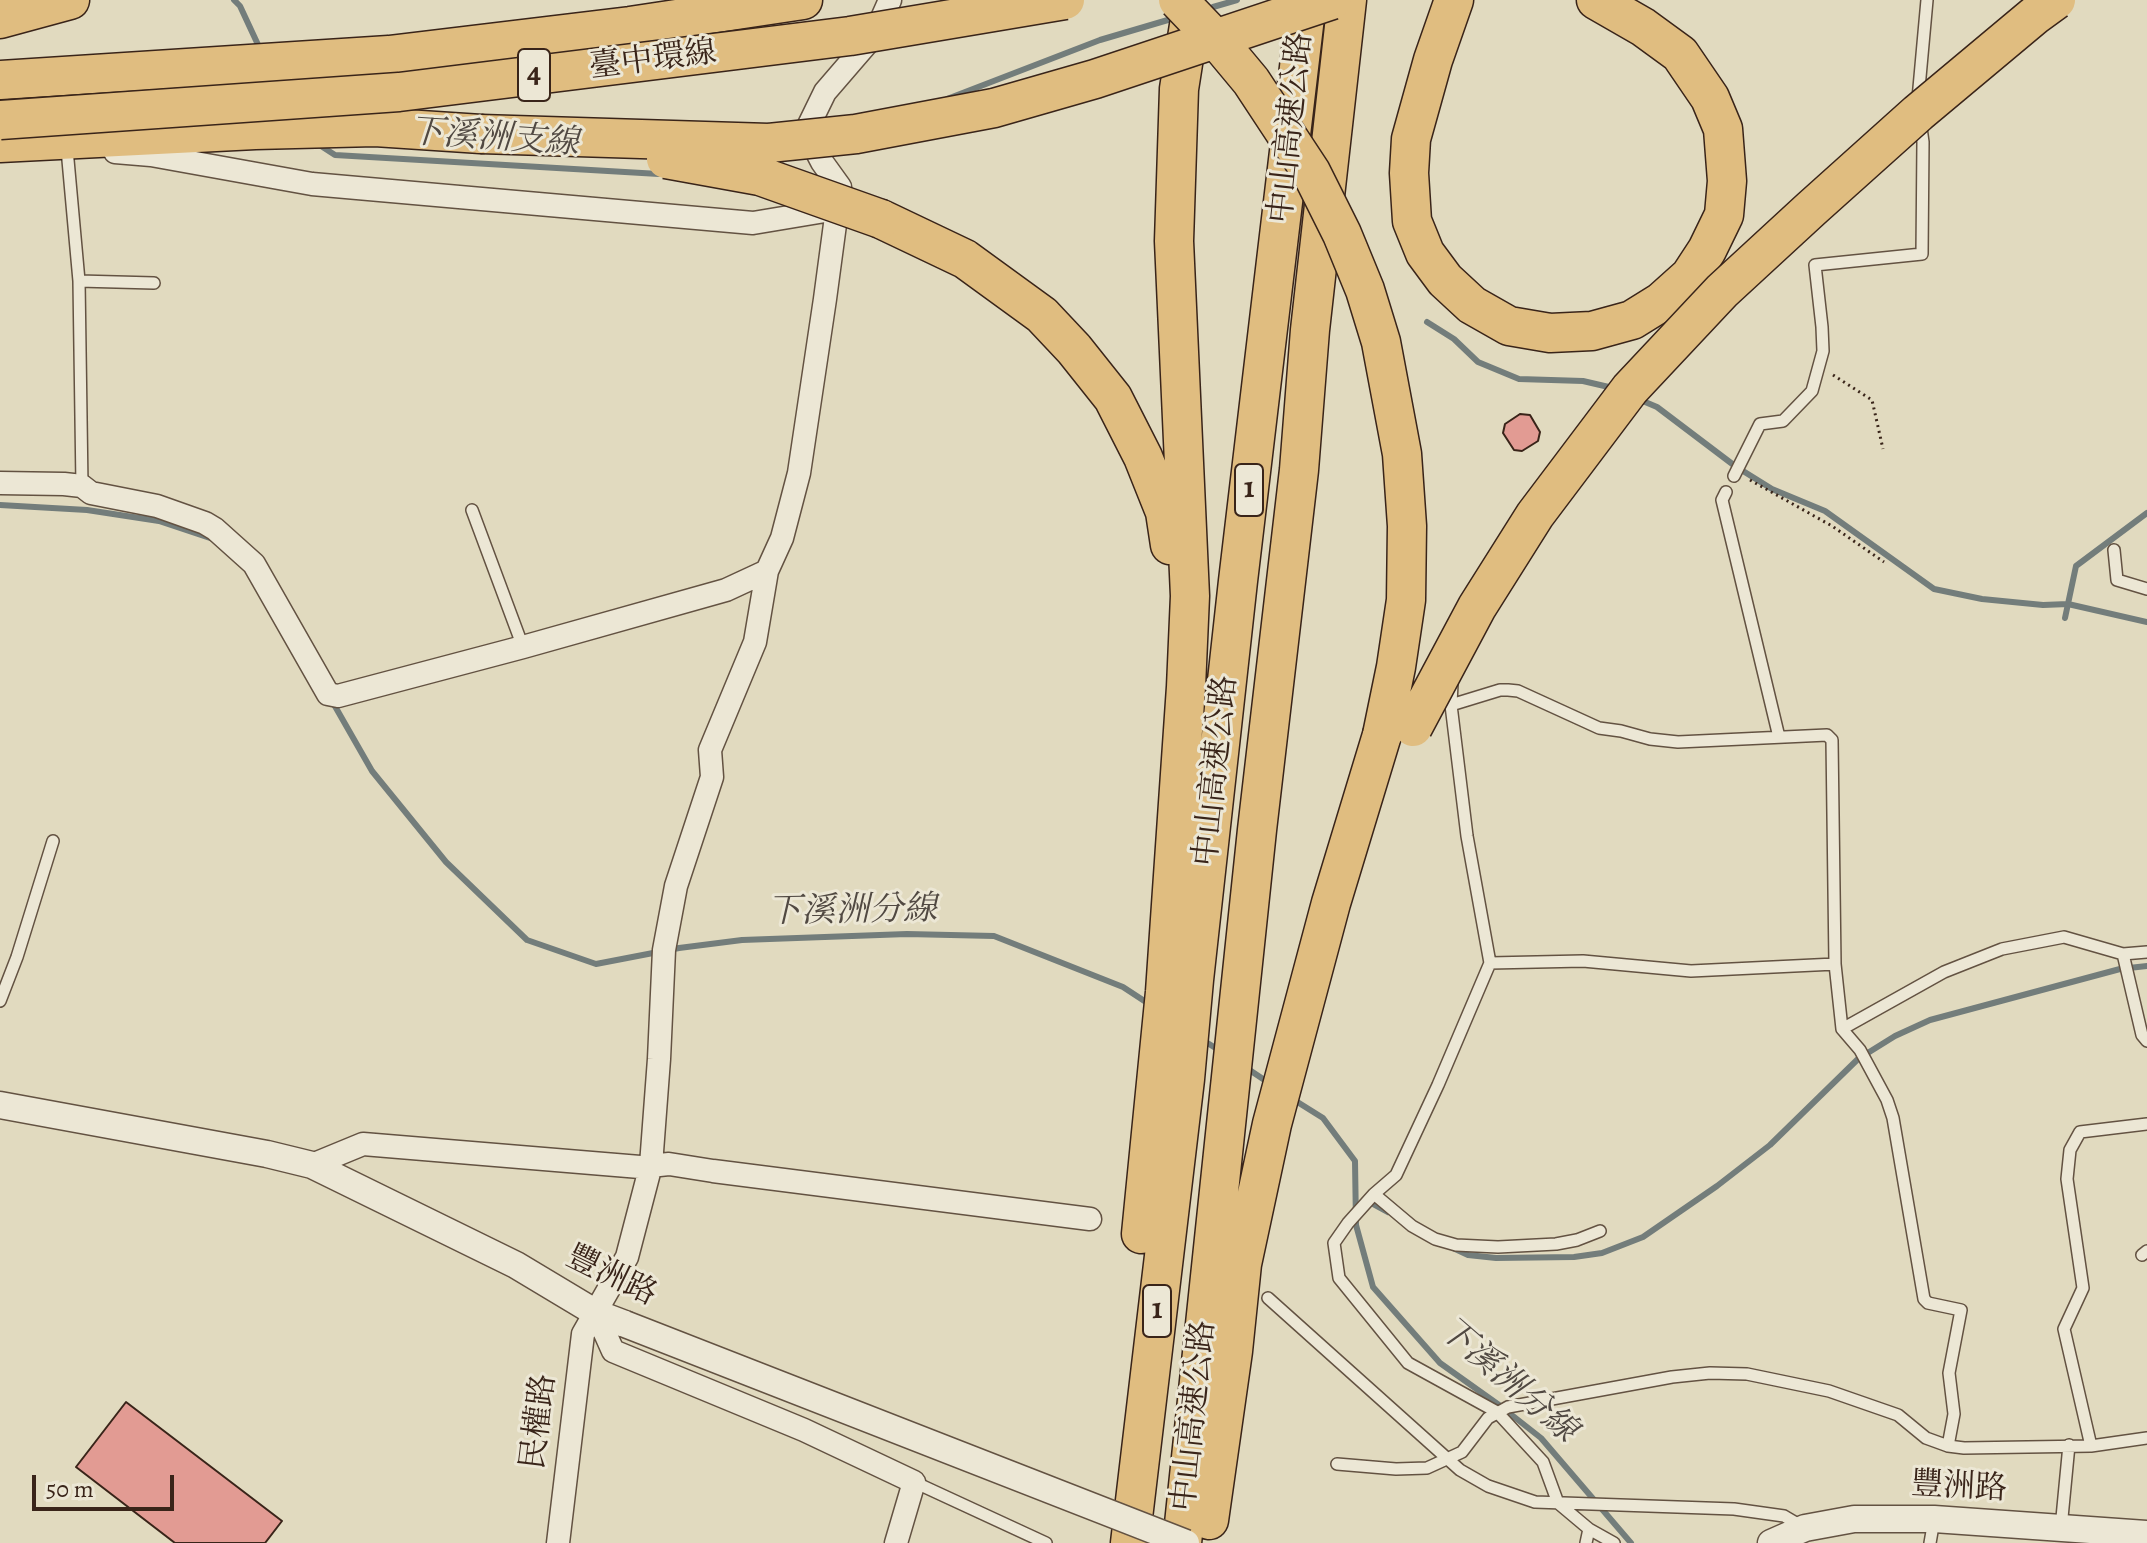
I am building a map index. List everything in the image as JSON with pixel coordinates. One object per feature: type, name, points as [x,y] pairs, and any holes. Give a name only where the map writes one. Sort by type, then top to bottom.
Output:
[{"type":"highway","points":[[0,19],[70,0]]},
{"type":"highway","name":"臺中環線","points":[[0,80],[389,55],[630,26],[803,0]]},
{"type":"highway","name":"臺中環線","points":[[0,120],[399,92],[850,36],[1065,0]]},
{"type":"highway","points":[[1178,0],[1251,81],[1311,172],[1342,234],[1365,290],[1381,342],[1402,454],[1407,526],[1406,600],[1396,667],[1398,731]]},
{"type":"highway","points":[[1179,986],[1190,596],[1174,241],[1179,89],[1193,0]]},
{"type":"highway","name":"中山高速公路","points":[[1130,1543],[1179,986],[1238,581],[1307,0]]},
{"type":"highway","points":[[0,146],[255,130],[375,127],[481,134],[769,143],[856,134],[1009,104],[1121,71],[1332,0]]},
{"type":"highway","name":"中山高速公路","points":[[1184,1543],[1228,1095],[1299,470],[1310,330],[1347,0]]},
{"type":"highway","points":[[1454,0],[1411,139],[1409,173],[1412,221],[1425,253],[1445,280],[1472,305],[1509,326],[1550,333],[1592,331],[1632,320],[1661,302],[1690,276],[1724,215],[1727,181],[1723,129],[1710,98],[1680,54],[1643,27],[1596,0]]},
{"type":"highway","points":[[1206,1543],[1242,1264],[1272,1124],[1300,1014],[1358,838],[1398,731],[1535,515],[1630,389],[1722,291],[1800,219],[1918,113],[2056,0]]},
{"type":"highway","points":[[481,134],[705,165],[760,176],[881,219],[965,259],[1042,315],[1113,398],[1143,457],[1165,512],[1186,687]]},
{"type":"highway","points":[[1110,1543],[1171,1075]]},
{"type":"street","name":"民權路","points":[[558,1543],[583,1334],[627,1257],[651,1165],[664,950],[669,916],[712,777],[710,750],[755,642],[767,571],[782,538],[799,473],[840,187],[822,162],[806,131],[825,92],[875,34],[890,0]]},
{"type":"street","points":[[0,146],[151,155],[312,184],[753,223],[837,209]]},
{"type":"street","points":[[0,483],[82,486],[91,493],[157,506],[215,529],[254,564],[328,694],[338,696],[726,590],[767,571]]},
{"type":"street","name":"豐洲路","points":[[0,1105],[312,1165],[516,1265],[596,1313],[1184,1543]]},
{"type":"street","points":[[312,1165],[363,1144],[640,1167],[669,1164],[1090,1219]]},
{"type":"street","points":[[596,1313],[613,1351],[804,1430],[914,1482],[896,1543]]},
{"type":"street","name":"豐洲路","points":[[1771,1543],[1805,1528],[1854,1519],[1932,1531],[2061,1528],[2147,1534]]},
{"type":"lane","points":[[1735,475],[1760,424],[1783,421],[1812,391],[1823,351],[1815,265],[1922,254],[1923,142],[1918,104],[1927,0]]},
{"type":"lane","points":[[1614,1543],[1589,1529],[1558,1503],[1543,1462],[1497,1412],[1408,1363],[1339,1278],[1334,1243],[1374,1194],[1396,1175],[1490,963],[1467,836],[1451,705],[1453,648],[1497,569],[1563,469],[1655,352],[1747,259],[1918,104]]},
{"type":"lane","points":[[67,149],[79,281],[82,486]]},
{"type":"lane","points":[[79,281],[154,283]]},
{"type":"lane","points":[[1726,492],[1722,500],[1779,737]]},
{"type":"lane","points":[[472,510],[523,647]]},
{"type":"lane","points":[[2114,550],[2117,580],[2147,589]]},
{"type":"lane","points":[[1451,705],[1508,690],[1518,691],[1599,728],[1650,739],[1678,742],[1827,735],[1832,740],[1835,964],[1845,1033],[1860,1050],[1887,1100],[1893,1118],[1924,1299],[1928,1303],[1961,1310],[1949,1373],[1954,1414],[1948,1446]]},
{"type":"lane","points":[[0,1001],[53,841]]},
{"type":"lane","points":[[1845,1033],[1944,972],[2002,949],[2064,937],[2123,954],[2147,952]]},
{"type":"lane","points":[[2123,954],[2142,1035],[2147,1041]]},
{"type":"lane","points":[[1490,963],[1583,961],[1691,971],[1835,964]]},
{"type":"lane","points":[[2091,1446],[2064,1329],[2083,1288],[2067,1179],[2070,1150],[2080,1132],[2147,1124]]},
{"type":"lane","points":[[1374,1194],[1412,1226],[1435,1239],[1456,1245],[1498,1247],[1556,1244],[1600,1231]]},
{"type":"lane","points":[[1268,1298],[1448,1460],[1488,1486],[1535,1502],[1734,1509],[1784,1516],[1805,1528]]},
{"type":"lane","points":[[1337,1464],[1412,1470],[1427,1468],[1462,1452],[1481,1425],[1508,1407],[1710,1373],[1747,1374],[1864,1402],[1898,1415],[1926,1438],[1948,1446],[1980,1449],[2091,1446],[2147,1438]]},
{"type":"lane","points":[[2061,1528],[2069,1445]]},
{"type":"lane","points":[[914,1482],[1046,1543]]},
{"type":"lane","points":[[1586,1543],[1589,1529]]},
{"type":"path","points":[[1819,367],[1872,400],[1883,449]]},
{"type":"path","points":[[1735,475],[1821,520],[1884,562]]},
{"type":"building","points":[[1520,414],[1530,415],[1540,432],[1538,441],[1522,451],[1514,450],[1503,433],[1505,424]]},
{"type":"building","points":[[126,1402],[282,1521],[265,1543],[175,1543],[76,1467]]},
{"type":"waterway","name":"下溪洲支線","points":[[234,0],[240,6],[260,49]]},
{"type":"waterway","name":"下溪洲支線","points":[[1213,7],[1237,0]]},
{"type":"waterway","name":"下溪洲支線","points":[[947,99],[1100,40],[1178,17]]},
{"type":"waterway","name":"下溪洲支線","points":[[318,144],[335,155],[659,174]]},
{"type":"waterway","points":[[1427,322],[1454,339],[1478,362],[1519,379],[1583,381],[1613,388]]},
{"type":"waterway","points":[[1638,399],[1657,407],[1735,466],[1772,489],[1825,511],[1934,589],[1982,599],[2043,605],[2068,604],[2147,622]]},
{"type":"waterway","name":"下溪洲分線","points":[[0,505],[87,510],[159,521],[213,539]]},
{"type":"waterway","points":[[2065,618],[2076,566],[2147,513]]},
{"type":"waterway","name":"下溪洲分線","points":[[332,701],[372,771],[446,862],[527,940],[596,964],[742,940],[907,934],[994,936],[1123,987],[1152,1006]]},
{"type":"waterway","points":[[1453,1248],[1468,1255],[1496,1258],[1574,1257],[1602,1253],[1643,1237],[1770,1145],[1858,1059],[1895,1036],[1930,1020],[2120,969],[2147,966]]},
{"type":"waterway","name":"下溪洲分線","points":[[1201,1039],[1222,1052]]},
{"type":"waterway","name":"下溪洲分線","points":[[1245,1067],[1269,1083]]},
{"type":"waterway","name":"下溪洲分線","points":[[1291,1098],[1323,1118],[1355,1161],[1356,1225],[1373,1287],[1440,1363],[1541,1438],[1631,1543]]},
{"type":"waterway","points":[[1366,1200],[1388,1212]]}]
